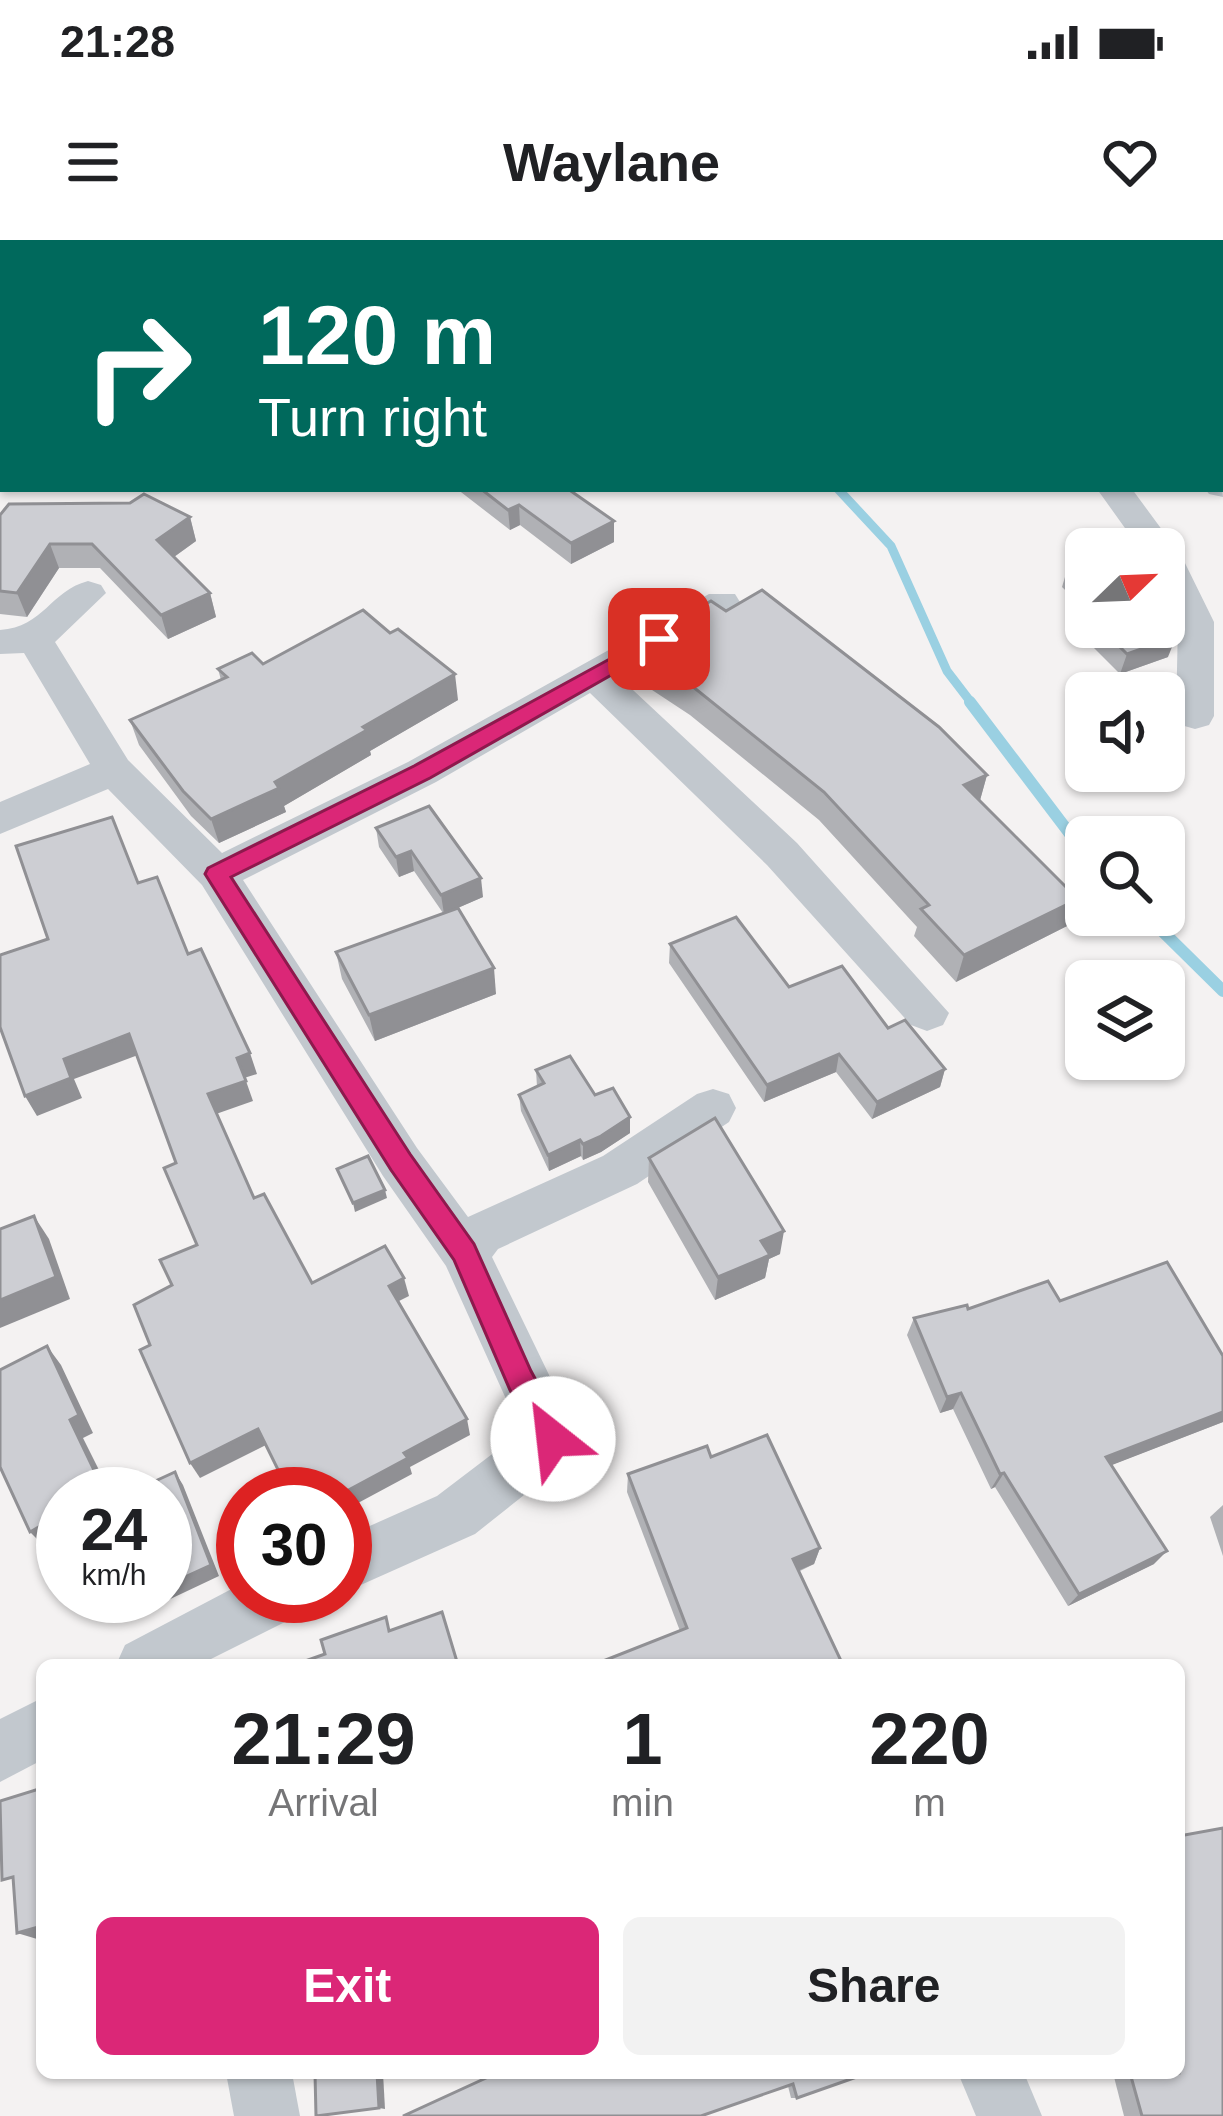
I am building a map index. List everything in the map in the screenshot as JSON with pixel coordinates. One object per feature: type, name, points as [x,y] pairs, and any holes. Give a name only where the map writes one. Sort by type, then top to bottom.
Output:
[{"type":"street","points":[[1116,492],[1143,528]]},
{"type":"street","points":[[88,593],[17,641],[114,770],[217,874],[400,1162],[464,1252],[520,1380],[553,1439],[456,1515],[372,1553]]},
{"type":"street","points":[[1185,600],[1196,622],[1195,716]]},
{"type":"street","points":[[217,874],[422,772],[722,602]]},
{"type":"street","points":[[595,676],[782,854],[927,1013]]},
{"type":"street","points":[[0,819],[114,770]]},
{"type":"street","points":[[464,1252],[481,1234],[620,1170],[713,1108]]},
{"type":"street","points":[[167,1659],[211,1646],[241,1623]]},
{"type":"street","points":[[0,1752],[36,1731]]},
{"type":"street","points":[[260,2079],[267,2116]]},
{"type":"street","points":[[994,2079],[1010,2116]]},
{"type":"building","points":[[485,492],[572,492],[614,521],[571,543],[519,505],[508,510]]},
{"type":"building","points":[[144,494],[190,517],[157,540],[210,593],[161,615],[92,544],[50,544],[17,593],[0,591],[0,515],[9,504],[130,503]]},
{"type":"building","points":[[762,590],[939,727],[987,775],[964,785],[1065,886],[1065,905],[964,955],[921,909],[929,905],[824,792],[692,686],[647,657],[694,630],[679,619],[711,601],[726,611]]},
{"type":"building","points":[[363,610],[390,633],[398,629],[455,674],[275,782],[279,788],[211,819],[183,791],[130,720],[227,677],[218,669],[252,653],[263,664]]},
{"type":"building","points":[[429,806],[481,878],[441,895],[411,851],[396,857],[376,828]]},
{"type":"building","points":[[112,817],[138,883],[157,877],[188,954],[201,949],[250,1053],[237,1058],[246,1081],[208,1094],[254,1198],[264,1194],[312,1283],[385,1246],[404,1278],[389,1286],[467,1419],[404,1453],[408,1458],[372,1477],[372,1467],[277,1467],[258,1429],[190,1463],[140,1350],[150,1345],[134,1305],[172,1285],[160,1260],[197,1245],[164,1168],[176,1163],[129,1034],[64,1059],[71,1078],[25,1096],[0,1027],[0,955],[48,939],[16,846]]},
{"type":"building","points":[[458,908],[494,968],[369,1015],[336,952]]},
{"type":"building","points":[[736,917],[789,987],[842,966],[888,1028],[905,1020],[945,1069],[877,1102],[839,1054],[767,1085],[670,944]]},
{"type":"building","points":[[570,1056],[595,1095],[613,1088],[630,1117],[601,1136],[548,1155],[519,1095],[544,1083],[536,1070]]},
{"type":"building","points":[[715,1118],[784,1231],[761,1241],[770,1255],[718,1277],[649,1158]]},
{"type":"building","points":[[368,1156],[385,1190],[353,1203],[337,1169]]},
{"type":"building","points":[[34,1216],[56,1277],[0,1300],[0,1229]]},
{"type":"building","points":[[1167,1262],[1223,1356],[1223,1412],[1106,1457],[1167,1551],[1079,1594],[1004,1473],[1000,1474],[961,1393],[947,1397],[914,1318],[967,1305],[968,1309],[1048,1281],[1060,1301]]},
{"type":"building","points":[[47,1346],[79,1415],[70,1420],[93,1467],[36,1467],[36,1529],[30,1532],[0,1467],[0,1370]]},
{"type":"building","points":[[767,1435],[820,1548],[793,1559],[840,1659],[608,1659],[687,1628],[628,1474],[707,1446],[711,1457]]},
{"type":"building","points":[[192,1516],[211,1565],[192,1574]]},
{"type":"building","points":[[442,1612],[456,1659],[311,1659],[325,1654],[321,1640],[386,1617],[389,1631]]},
{"type":"building","points":[[36,1790],[36,1928],[17,1933],[13,1877],[2,1880],[0,1801]]},
{"type":"building","points":[[1223,1828],[1223,2116],[1142,2116],[1132,2079],[1185,2079],[1185,1835]]},
{"type":"building","points":[[315,2079],[377,2079],[379,2108],[316,2116]]},
{"type":"building","points":[[484,2079],[851,2079],[797,2098],[793,2084],[701,2116],[403,2116]]},
{"type":"waterway","points":[[841,492],[891,546],[947,671],[973,705]]},
{"type":"waterway","points":[[970,702],[1065,827]]},
{"type":"waterway","points":[[1167,936],[1223,991]]},
{"type":"route","points":[[553,1439],[520,1380],[464,1252],[400,1162],[217,874],[422,772],[659,639]]}]
